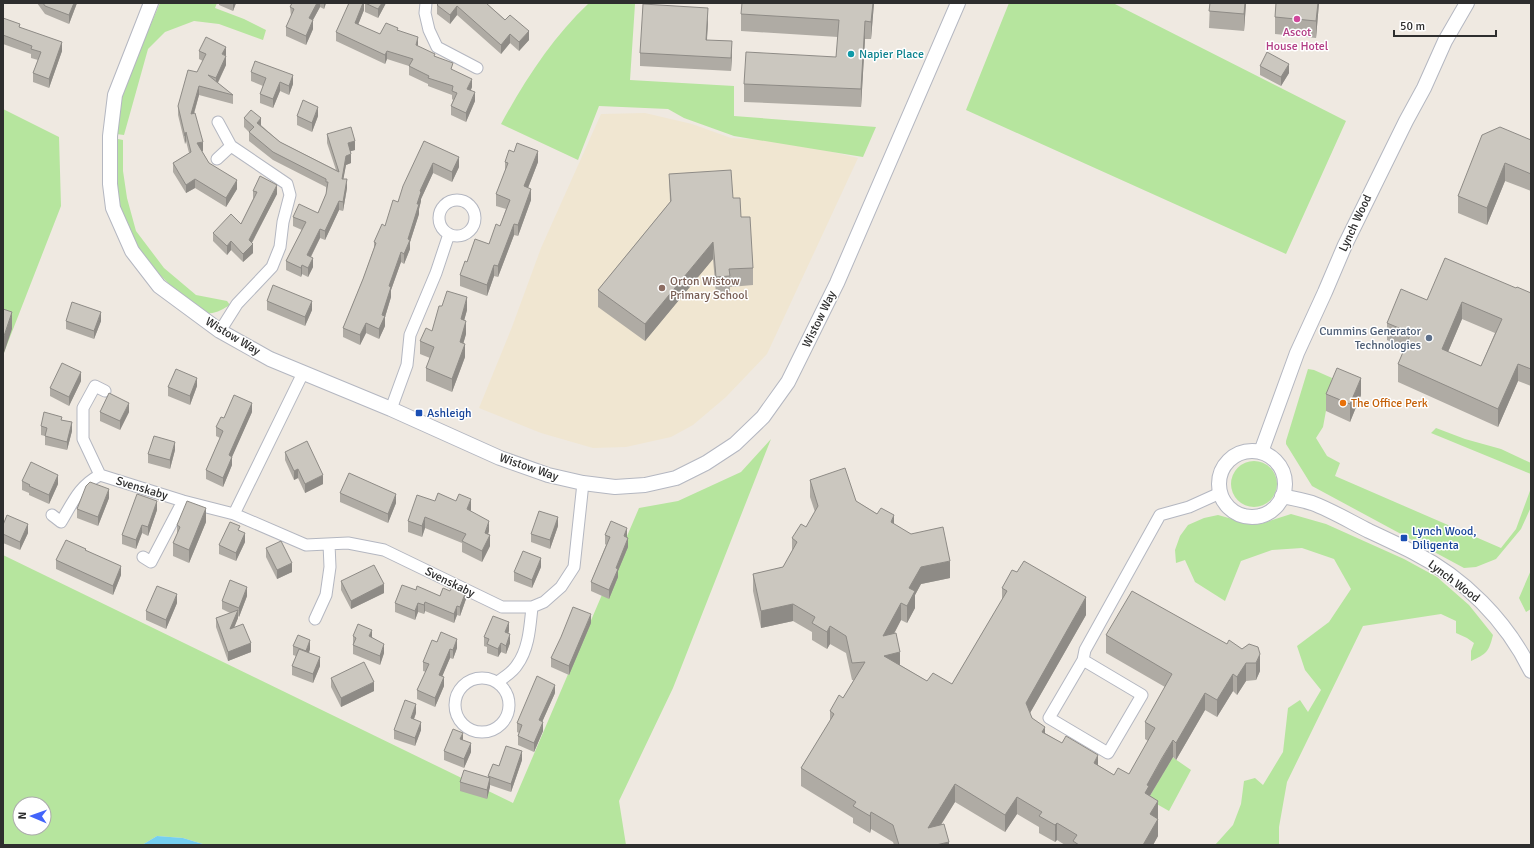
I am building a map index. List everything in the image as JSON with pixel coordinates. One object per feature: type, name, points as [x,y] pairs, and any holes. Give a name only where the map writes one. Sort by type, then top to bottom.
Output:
[{"type":"street","name":"Wistow Way","points":[[151,3],[115,95],[110,136],[110,184],[113,208],[132,251],[159,286],[220,331],[270,359],[391,409],[500,458],[548,475],[583,483],[615,487],[645,485],[676,478],[706,463],[735,444],[763,417],[788,382],[837,283],[956,4]]},
{"type":"street","points":[[426,3],[425,13],[429,30],[437,47],[477,68]]},
{"type":"street","name":"Lynch Wood","points":[[1261,452],[1297,354],[1345,245],[1399,134],[1424,88],[1445,41],[1467,3]]},
{"type":"street","points":[[218,122],[231,146],[287,184],[290,195],[283,222],[280,247],[272,267],[237,304],[220,331]]},
{"type":"street","points":[[217,159],[231,146]]},
{"type":"street","points":[[391,409],[407,365],[410,335],[436,273],[449,234]]},
{"type":"street","points":[[234,514],[303,372]]},
{"type":"street","name":"Svenskaby","points":[[100,475],[84,439],[83,408],[95,386],[105,391]]},
{"type":"street","points":[[1246,451],[1261,452],[1275,461],[1283,474],[1284,481],[1282,496],[1278,504],[1271,510],[1255,517],[1237,514],[1224,502],[1220,494],[1219,478],[1226,463],[1238,454],[1246,451]]},
{"type":"street","name":"Svenskaby","points":[[52,515],[65,524],[78,494],[89,481],[100,475],[183,501],[234,514],[306,544],[348,543],[384,550],[502,607],[532,607],[544,602],[561,587],[574,568],[583,483]]},
{"type":"street","points":[[1082,660],[1142,695],[1108,753],[1049,718],[1160,515],[1189,507],[1220,494]]},
{"type":"street","name":"Lynch Wood","points":[[1282,496],[1312,503],[1414,553],[1450,576],[1480,600],[1494,615],[1516,644],[1531,671]]},
{"type":"street","name":"Svenskaby","points":[[151,562],[183,501]]},
{"type":"street","points":[[314,619],[326,595],[330,567],[329,544]]},
{"type":"street","points":[[498,682],[517,666],[524,651],[529,635],[532,607]]},
{"type":"street","points":[[475,678],[489,678],[498,682],[505,688],[509,697],[510,706],[508,716],[502,724],[495,729],[486,732],[478,732],[470,729],[463,724],[455,709],[455,700],[458,692],[463,685],[475,678]]},
{"type":"shaded area","name":"Orton Wistow Primary School","points":[[645,113],[692,124],[731,138],[786,141],[858,158],[767,354],[726,397],[693,425],[671,437],[626,447],[593,448],[541,433],[479,408],[512,327],[541,248],[601,114]]},
{"type":"green space","points":[[160,3],[217,3],[215,8],[244,19],[266,30],[263,40],[219,24],[194,21],[165,32],[148,49],[124,135],[116,134],[122,97],[134,63]]},
{"type":"green space","points":[[589,3],[650,3],[635,4],[630,80],[734,86],[734,116],[876,127],[863,157],[734,136],[684,118],[668,109],[599,106],[578,160],[501,124],[540,60],[563,30]]},
{"type":"green space","points":[[1009,3],[1113,3],[1346,121],[1286,254],[966,110]]},
{"type":"green space","points":[[3,109],[59,137],[61,206],[3,355]]},
{"type":"green space","points":[[118,139],[123,140],[123,171],[127,198],[136,231],[164,268],[196,295],[227,301],[230,305],[214,313],[202,311],[174,289],[143,254],[128,228],[117,198],[115,176]]},
{"type":"green space","points":[[1308,369],[1332,378],[1323,427],[1316,438],[1327,456],[1340,463],[1335,476],[1501,548],[1516,529],[1531,488],[1531,507],[1521,529],[1496,559],[1476,567],[1464,568],[1312,486],[1286,444]]},
{"type":"green space","points":[[1436,428],[1465,439],[1501,449],[1531,463],[1531,474],[1431,433]]},
{"type":"green space","points":[[771,439],[673,688],[619,801],[626,845],[206,845],[183,838],[157,836],[142,845],[3,845],[3,555],[513,803],[639,508],[678,501],[741,472]]},
{"type":"green space","points":[[1249,461],[1259,461],[1267,465],[1273,471],[1277,479],[1277,489],[1273,497],[1267,503],[1259,507],[1249,507],[1241,503],[1235,497],[1231,489],[1231,479],[1235,471],[1241,465]]},
{"type":"green space","points":[[1291,514],[1326,524],[1404,559],[1437,577],[1469,605],[1493,635],[1490,645],[1484,654],[1471,661],[1471,651],[1474,643],[1456,633],[1456,621],[1441,614],[1363,626],[1287,782],[1279,827],[1279,845],[1215,845],[1233,825],[1241,804],[1244,781],[1255,778],[1263,785],[1283,752],[1288,708],[1300,700],[1308,712],[1321,690],[1305,670],[1297,646],[1329,622],[1351,589],[1334,559],[1302,548],[1272,550],[1241,561],[1225,601],[1195,582],[1185,560],[1176,563],[1175,550],[1180,536],[1188,525],[1204,518],[1218,515],[1243,522],[1260,524]]},
{"type":"green space","points":[[1531,570],[1531,609],[1526,612],[1519,598]]},
{"type":"green space","points":[[1165,752],[1191,770],[1169,811],[1141,795],[1151,794],[1158,782],[1155,771],[1162,775],[1169,763]]},
{"type":"water","points":[[157,836],[183,838],[206,845],[142,845]]},
{"type":"building","points":[[43,3],[74,3],[69,15],[45,6]]},
{"type":"building","points":[[292,3],[317,3],[309,18],[313,20],[306,36],[286,27],[294,9],[290,7]]},
{"type":"building","points":[[349,3],[363,3],[355,23],[380,34],[386,23],[398,28],[397,30],[418,37],[416,45],[435,54],[434,56],[453,63],[451,69],[472,79],[467,89],[475,92],[466,113],[451,106],[457,93],[452,91],[453,86],[428,78],[429,76],[409,66],[413,59],[387,51],[385,55],[336,32]]},
{"type":"building","points":[[365,3],[382,3],[378,9]]},
{"type":"building","points":[[439,3],[486,3],[505,20],[510,15],[529,31],[519,42],[510,34],[501,45],[457,6],[450,15],[437,5]]},
{"type":"building","points":[[742,3],[873,3],[871,22],[865,21],[861,89],[744,84],[746,52],[836,57],[839,20],[741,14]]},
{"type":"building","points":[[1210,3],[1245,3],[1244,14],[1209,11]]},
{"type":"building","points":[[1276,3],[1318,3],[1316,21],[1275,17]]},
{"type":"building","points":[[643,4],[708,8],[706,40],[732,41],[731,58],[640,53]]},
{"type":"building","points":[[3,18],[20,24],[19,27],[62,42],[49,79],[33,73],[41,52],[31,49],[32,46],[3,35]]},
{"type":"building","points":[[206,37],[226,47],[222,54],[226,56],[216,78],[208,75],[233,95],[199,86],[191,114],[195,113],[203,142],[197,143],[209,163],[237,180],[226,198],[195,179],[186,185],[173,163],[191,152],[186,132],[185,136],[178,106],[188,70],[197,72],[206,54],[199,51]]},
{"type":"building","points":[[1267,52],[1289,64],[1281,77],[1260,66]]},
{"type":"building","points":[[255,61],[293,75],[289,86],[280,82],[273,99],[260,94],[266,78],[251,72]]},
{"type":"building","points":[[303,100],[318,107],[312,123],[297,116]]},
{"type":"building","points":[[251,110],[261,118],[257,123],[280,142],[339,172],[327,134],[351,127],[355,141],[348,143],[351,154],[346,156],[342,179],[347,179],[343,202],[339,201],[325,231],[320,229],[307,255],[313,258],[308,268],[302,265],[301,268],[286,261],[306,222],[293,217],[299,204],[318,213],[326,194],[328,182],[326,182],[326,179],[273,152],[249,132],[254,127],[244,118]]},
{"type":"building","points":[[1500,127],[1531,140],[1531,174],[1505,163],[1487,208],[1458,196],[1482,135]]},
{"type":"building","points":[[424,141],[459,157],[452,172],[433,163],[420,191],[417,204],[419,204],[408,239],[410,240],[404,254],[401,252],[389,286],[391,287],[382,315],[385,316],[379,329],[366,323],[360,335],[343,328],[376,243],[374,242],[382,224],[385,226],[393,200],[398,202],[403,186]]},
{"type":"building","points":[[517,143],[538,151],[524,186],[531,189],[518,225],[514,224],[498,266],[494,265],[487,285],[460,275],[465,261],[467,262],[475,239],[489,244],[496,224],[500,226],[510,200],[496,194],[508,163],[505,162],[509,150],[514,152]]},
{"type":"building","points":[[731,170],[733,198],[740,198],[741,217],[750,217],[753,268],[729,269],[730,276],[716,277],[713,242],[645,324],[598,290],[671,201],[669,174]]},
{"type":"building","points":[[260,176],[277,185],[249,240],[253,244],[243,254],[231,241],[227,246],[213,233],[231,214],[241,224],[257,192],[253,191]]},
{"type":"building","points":[[1445,258],[1531,293],[1531,369],[1518,364],[1498,409],[1398,364],[1411,333],[1387,323],[1401,289],[1427,300]],"holes":[[[1462,302],[1502,319],[1481,366],[1442,349]]]},
{"type":"building","points":[[273,285],[312,301],[305,317],[267,301]]},
{"type":"building","points":[[447,291],[467,297],[461,319],[466,321],[460,342],[465,344],[452,379],[426,368],[434,347],[420,341],[426,328],[432,331],[439,306],[442,306]]},
{"type":"building","points":[[72,302],[101,312],[94,331],[66,321]]},
{"type":"building","points":[[3,309],[12,312],[3,339]]},
{"type":"building","points":[[62,363],[81,372],[69,397],[50,388]]},
{"type":"building","points":[[1337,368],[1361,378],[1350,404],[1326,394]]},
{"type":"building","points":[[176,369],[197,378],[190,396],[168,387]]},
{"type":"building","points":[[109,393],[129,403],[120,421],[100,412]]},
{"type":"building","points":[[234,395],[252,403],[229,455],[232,457],[223,478],[206,470],[223,431],[216,427],[221,417],[224,418]]},
{"type":"building","points":[[44,412],[62,417],[61,420],[72,422],[67,442],[45,436],[47,428],[41,426]]},
{"type":"building","points":[[154,436],[175,442],[170,460],[148,454]]},
{"type":"building","points":[[307,441],[323,475],[305,484],[298,469],[294,471],[285,452]]},
{"type":"building","points":[[31,462],[58,475],[49,495],[29,486],[30,485],[22,481]]},
{"type":"building","points":[[845,468],[856,501],[877,514],[881,508],[894,515],[891,522],[911,534],[943,527],[950,561],[921,567],[909,588],[915,591],[907,606],[901,603],[883,636],[896,633],[900,652],[884,656],[927,681],[933,673],[952,684],[1007,591],[1002,588],[1012,570],[1017,572],[1024,561],[1086,597],[1026,703],[1032,718],[1045,727],[1042,732],[1062,743],[1066,736],[1098,755],[1094,763],[1114,775],[1118,768],[1129,774],[1155,728],[1145,722],[1172,674],[1106,635],[1132,591],[1227,644],[1229,640],[1242,649],[1249,644],[1258,647],[1260,654],[1256,663],[1246,663],[1237,677],[1233,674],[1217,700],[1205,693],[1176,743],[1173,740],[1162,758],[1147,785],[1149,786],[1145,793],[1158,801],[1150,814],[1158,819],[1143,845],[1079,845],[1073,841],[1077,835],[1057,823],[1055,825],[1039,816],[1042,812],[1017,797],[1005,815],[955,784],[928,828],[944,824],[949,842],[936,845],[899,845],[893,825],[871,812],[870,816],[853,806],[856,802],[801,768],[834,714],[830,711],[839,695],[843,698],[865,662],[852,663],[846,636],[830,626],[827,632],[812,623],[815,617],[793,604],[761,611],[753,574],[783,567],[797,542],[792,538],[801,524],[806,527],[818,506],[810,480]]},
{"type":"building","points":[[349,473],[396,494],[388,514],[340,493]]},
{"type":"building","points":[[90,482],[109,489],[98,517],[77,509],[86,486]]},
{"type":"building","points":[[438,493],[456,501],[459,494],[471,499],[467,509],[489,521],[485,533],[490,535],[482,551],[462,541],[466,534],[425,517],[422,526],[408,521],[417,495],[435,501]]},
{"type":"building","points":[[137,494],[157,501],[148,527],[142,525],[136,540],[122,535]]},
{"type":"building","points":[[187,501],[206,508],[189,550],[173,543],[180,527],[177,525]]},
{"type":"building","points":[[539,511],[558,517],[550,540],[531,534]]},
{"type":"building","points":[[7,515],[28,524],[20,542],[3,534],[3,525]]},
{"type":"building","points":[[611,521],[627,528],[624,536],[628,538],[616,568],[618,569],[609,590],[591,582],[610,537],[605,535]]},
{"type":"building","points":[[230,522],[240,526],[238,530],[245,533],[236,553],[219,545]]},
{"type":"building","points":[[66,540],[121,566],[113,586],[56,560]]},
{"type":"building","points":[[281,541],[292,563],[277,570],[266,548]]},
{"type":"building","points":[[523,551],[541,558],[532,580],[514,572]]},
{"type":"building","points":[[374,565],[384,584],[351,601],[341,581]]},
{"type":"building","points":[[230,580],[247,587],[239,608],[222,601]]},
{"type":"building","points":[[402,585],[416,590],[417,586],[440,596],[443,588],[450,591],[453,585],[466,591],[460,607],[457,606],[454,614],[425,602],[424,605],[418,603],[415,611],[395,603]]},
{"type":"building","points":[[157,586],[177,594],[166,620],[146,611]]},
{"type":"building","points":[[573,607],[591,614],[569,666],[551,658]]},
{"type":"building","points":[[238,610],[230,629],[243,624],[251,643],[228,652],[216,618]]},
{"type":"building","points":[[493,616],[509,622],[505,632],[510,634],[506,646],[501,643],[498,649],[487,644],[489,639],[484,637]]},
{"type":"building","points":[[358,624],[372,630],[369,636],[384,644],[380,656],[353,645],[356,638],[353,636]]},
{"type":"building","points":[[441,632],[457,639],[453,650],[450,649],[439,675],[444,677],[435,698],[417,690],[429,664],[423,662],[432,640],[437,642]]},
{"type":"building","points":[[298,635],[310,640],[306,651],[293,646]]},
{"type":"building","points":[[299,649],[320,657],[313,674],[292,666]]},
{"type":"building","points":[[364,662],[374,682],[341,698],[331,678]]},
{"type":"building","points":[[537,676],[555,685],[539,720],[543,722],[534,743],[518,736],[522,725],[517,723]]},
{"type":"building","points":[[405,700],[416,704],[411,718],[421,722],[415,738],[394,730]]},
{"type":"building","points":[[453,729],[463,733],[460,739],[471,743],[464,759],[444,751]]},
{"type":"building","points":[[506,746],[522,751],[511,784],[488,776],[493,764],[499,766]]},
{"type":"building","points":[[464,770],[490,778],[487,790],[460,782]]},
{"type":"place","name":"Ascot House Hotel","points":[[1297,19]]},
{"type":"place","name":"Napier Place","points":[[851,54]]},
{"type":"place","name":"Orton Wistow Primary School","points":[[662,288]]},
{"type":"place","name":"Cummins Generator Technologies","points":[[1429,338]]},
{"type":"place","name":"The Office Perk","points":[[1343,403]]},
{"type":"place","name":"Ashleigh","points":[[419,413]]},
{"type":"place","name":"Lynch Wood, Diligenta","points":[[1404,538]]}]
